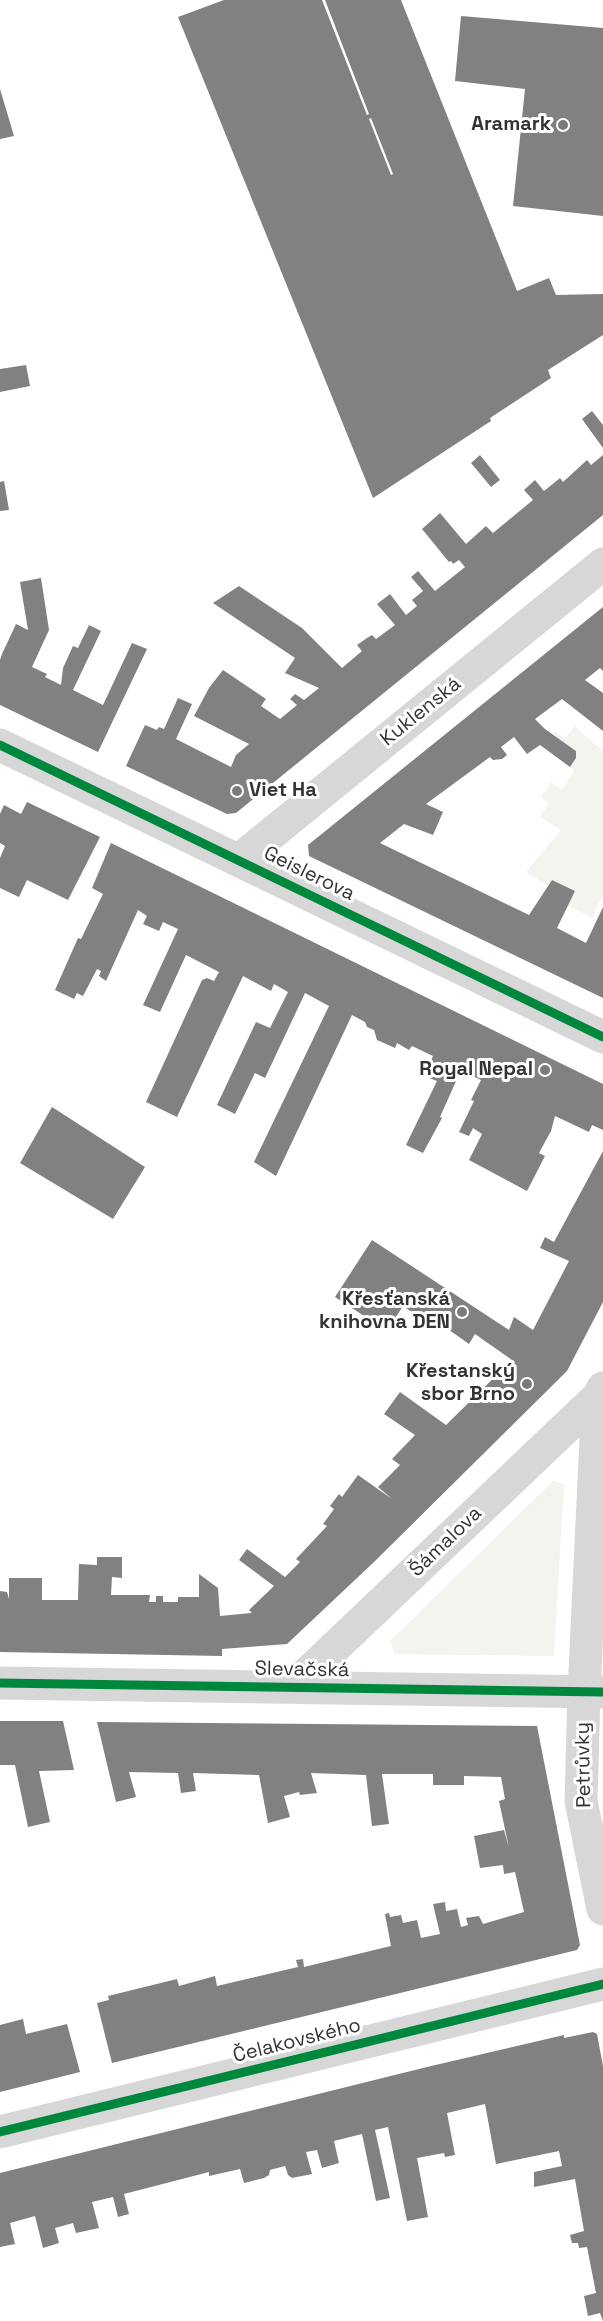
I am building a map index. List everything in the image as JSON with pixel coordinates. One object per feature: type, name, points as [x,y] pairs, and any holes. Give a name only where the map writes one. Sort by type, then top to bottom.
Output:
[{"type":"street","name":"Kuklenská","points":[[239,860],[603,564]]},
{"type":"street","name":"Geislerova","points":[[0,745],[603,1036]]},
{"type":"street","name":"Šámalova","points":[[293,1688],[601,1393]]},
{"type":"street","name":"Šámalova","points":[[593,1692],[601,1393]]},
{"type":"street","name":"Slevačská","points":[[0,1683],[593,1692]]},
{"type":"street","name":"Petrůvky","points":[[593,1692],[581,1801],[603,1909]]},
{"type":"street","name":"Čelakovského","points":[[0,2133],[603,1984]]},
{"type":"shaded area","points":[[575,726],[603,751],[603,894],[592,918],[568,905],[575,890],[552,880],[548,886],[526,872],[561,830],[540,817],[549,803],[541,797],[551,782],[562,790],[574,771],[570,767],[576,758],[576,751],[553,734],[555,732],[565,738]]},
{"type":"shaded area","points":[[553,1481],[564,1484],[554,1656],[395,1654],[390,1641]]},
{"type":"building","points":[[224,0],[322,0],[367,115],[369,114],[325,0],[401,0],[517,291],[549,278],[556,295],[603,294],[603,335],[548,370],[551,378],[490,418],[491,421],[373,498],[178,17]],"holes":[[[371,118],[393,174],[391,175],[369,119]]]},
{"type":"building","name":"Aramark","points":[[461,16],[603,28],[603,216],[513,206],[525,89],[455,81]]},
{"type":"building","points":[[0,89],[14,136],[0,139]]},
{"type":"building","points":[[26,365],[30,386],[0,392],[0,369]]},
{"type":"building","points":[[592,411],[603,425],[603,448],[582,419]]},
{"type":"building","points":[[480,455],[500,480],[491,487],[471,463]]},
{"type":"building","points":[[603,455],[603,515],[236,813],[227,814],[126,766],[145,725],[157,730],[159,727],[164,729],[178,698],[192,704],[176,739],[231,767],[236,755],[249,744],[194,716],[209,688],[223,670],[266,699],[261,706],[280,719],[297,705],[290,699],[295,694],[304,700],[319,688],[285,673],[295,658],[213,603],[239,586],[302,628],[342,668],[362,651],[357,645],[372,635],[376,639],[395,625],[377,604],[390,594],[406,615],[417,606],[412,600],[423,591],[411,577],[418,571],[435,591],[465,567],[459,560],[453,564],[449,562],[422,529],[440,513],[466,544],[486,526],[493,533],[533,500],[524,490],[535,480],[544,491],[560,478],[563,482],[587,460],[591,465]]},
{"type":"building","points":[[4,481],[9,510],[0,511],[0,482]]},
{"type":"building","points":[[41,578],[49,630],[32,667],[47,674],[45,677],[61,685],[63,668],[73,646],[78,648],[89,625],[101,631],[73,690],[103,705],[132,643],[147,649],[98,752],[0,705],[2,654],[16,624],[28,630],[20,582]]},
{"type":"building","points":[[603,607],[603,671],[600,668],[585,680],[603,693],[603,731],[562,699],[535,719],[576,751],[576,758],[570,767],[540,745],[527,754],[514,737],[501,747],[507,755],[502,759],[493,760],[490,757],[426,804],[443,812],[433,835],[404,824],[380,843],[529,915],[552,880],[575,891],[557,928],[586,943],[603,907],[603,998],[309,856],[308,845]]},
{"type":"building","points":[[27,802],[100,837],[68,900],[27,880],[19,897],[0,888],[0,858],[5,846],[0,843],[0,814],[4,805],[21,814]]},
{"type":"building","points":[[111,843],[603,1084],[603,1130],[592,1125],[589,1132],[555,1116],[551,1131],[539,1153],[545,1156],[527,1191],[469,1160],[482,1134],[473,1128],[469,1136],[459,1132],[481,1080],[461,1070],[440,1117],[442,1118],[423,1153],[406,1145],[437,1081],[424,1076],[433,1056],[412,1046],[409,1050],[397,1043],[395,1048],[377,1040],[374,1030],[352,1015],[276,1176],[254,1162],[329,1006],[305,993],[265,1078],[255,1073],[235,1114],[217,1105],[256,1022],[270,1028],[288,992],[274,984],[271,991],[243,976],[177,1117],[146,1102],[202,980],[207,978],[214,981],[219,972],[186,955],[160,1012],[143,1005],[178,929],[163,922],[159,931],[143,924],[147,916],[138,910],[106,981],[99,976],[101,971],[97,969],[83,996],[77,993],[74,999],[55,990],[78,938],[81,939],[103,894],[92,888]]},
{"type":"building","points":[[52,1107],[145,1167],[113,1219],[20,1163]]},
{"type":"building","points":[[603,1151],[603,1302],[567,1371],[374,1562],[287,1644],[222,1649],[222,1656],[0,1652],[0,1591],[7,1592],[9,1599],[9,1578],[42,1578],[42,1600],[78,1600],[79,1564],[97,1565],[97,1557],[122,1557],[122,1578],[112,1577],[111,1595],[150,1595],[149,1602],[156,1602],[156,1596],[163,1596],[163,1602],[178,1602],[178,1597],[199,1597],[199,1574],[218,1588],[220,1616],[252,1613],[249,1610],[274,1586],[239,1560],[247,1549],[285,1577],[300,1562],[296,1559],[327,1526],[323,1524],[334,1509],[330,1506],[339,1494],[342,1497],[358,1475],[392,1499],[378,1487],[400,1465],[392,1459],[415,1435],[384,1414],[400,1392],[446,1425],[512,1360],[475,1334],[469,1344],[432,1318],[415,1314],[403,1306],[387,1331],[335,1297],[372,1240],[509,1330],[514,1317],[533,1330],[569,1261],[540,1248],[545,1237],[554,1242]]},
{"type":"building","points":[[0,1721],[63,1721],[74,1770],[39,1771],[50,1822],[28,1827],[15,1765],[0,1765]]},
{"type":"building","points":[[97,1722],[537,1726],[580,1945],[577,1950],[112,2063],[97,2003],[109,2000],[108,1996],[177,1979],[179,1986],[215,1976],[217,1986],[298,1967],[296,1960],[303,1959],[304,1967],[391,1946],[385,1914],[389,1913],[390,1917],[401,1915],[403,1923],[417,1920],[421,1938],[440,1934],[433,1904],[445,1902],[446,1911],[457,1909],[461,1927],[468,1925],[466,1918],[479,1916],[483,1924],[524,1912],[515,1872],[504,1874],[503,1865],[480,1868],[474,1836],[504,1830],[509,1848],[499,1801],[505,1799],[501,1777],[464,1776],[464,1785],[433,1785],[433,1774],[382,1774],[389,1824],[372,1826],[366,1775],[311,1773],[317,1793],[300,1795],[299,1792],[284,1796],[290,1817],[268,1823],[259,1775],[193,1773],[196,1791],[181,1793],[178,1773],[129,1772],[136,1797],[116,1802]]},
{"type":"building","points":[[23,2019],[26,2034],[67,2024],[80,2072],[0,2092],[0,2025]]},
{"type":"building","points":[[593,2032],[597,2034],[603,2066],[603,2321],[600,2313],[588,2316],[584,2296],[596,2293],[587,2247],[579,2248],[578,2243],[572,2243],[570,2235],[584,2231],[575,2179],[534,2187],[534,2172],[562,2166],[559,2151],[496,2164],[485,2104],[447,2113],[455,2155],[445,2157],[444,2153],[417,2158],[428,2217],[407,2221],[388,2127],[375,2130],[390,2198],[376,2201],[362,2134],[334,2141],[339,2163],[322,2168],[317,2150],[306,2152],[312,2174],[292,2178],[288,2175],[285,2166],[270,2170],[269,2175],[264,2178],[244,2183],[240,2169],[209,2176],[209,2172],[124,2194],[129,2214],[118,2217],[113,2197],[92,2202],[99,2228],[76,2233],[73,2223],[55,2228],[59,2243],[43,2248],[35,2216],[10,2223],[15,2244],[0,2247],[0,2173],[427,2067],[564,2035],[564,2038]]},
{"type":"cycle path","points":[[0,745],[603,1037]]},
{"type":"cycle path","points":[[0,1683],[603,1692]]},
{"type":"cycle path","points":[[0,2132],[603,1984]]},
{"type":"place","name":"Aramark","points":[[563,125]]},
{"type":"place","name":"Viet Ha","points":[[237,791]]},
{"type":"place","name":"Royal Nepal","points":[[545,1070]]},
{"type":"place","name":"Křesťanská knihovna DEN","points":[[462,1312]]},
{"type":"place","name":"Křestanský sbor Brno","points":[[527,1384]]}]
